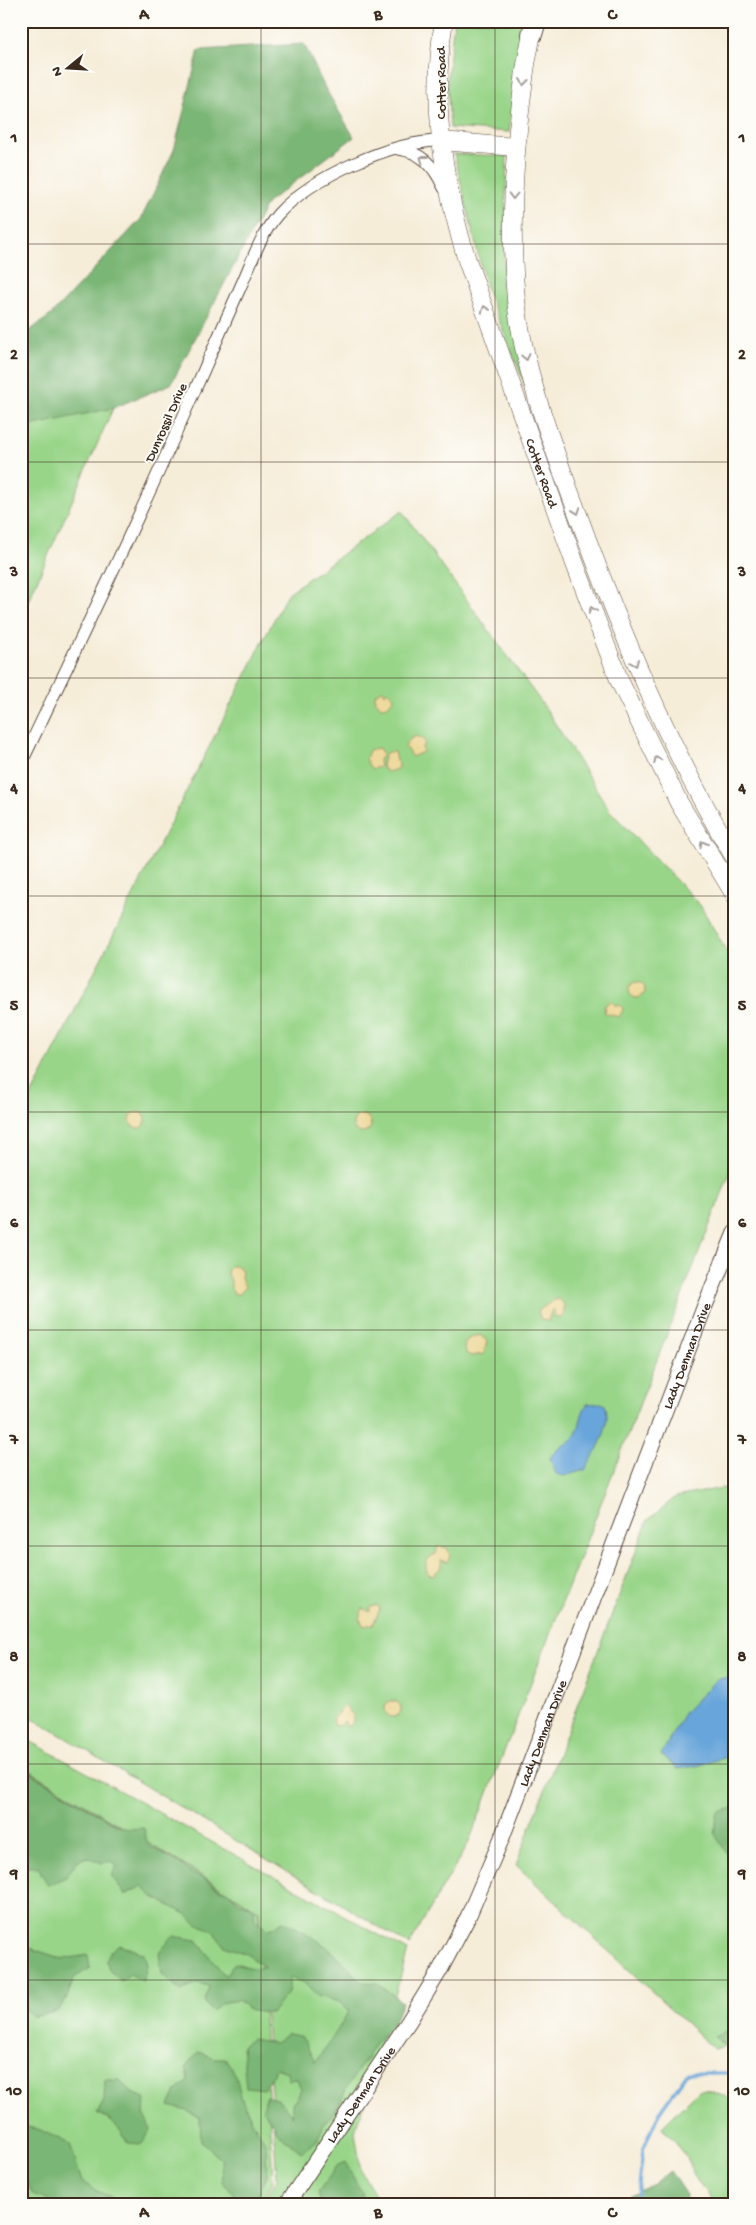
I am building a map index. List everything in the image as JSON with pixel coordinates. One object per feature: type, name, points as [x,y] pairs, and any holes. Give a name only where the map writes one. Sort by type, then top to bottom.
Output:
[{"type":"main road","name":"Cotter Road","points":[[444,21],[440,45],[438,92],[441,141],[454,215],[467,260],[575,564],[620,682],[679,803],[735,895]]},
{"type":"main road","name":"Cotter Road","points":[[534,25],[524,77],[516,147],[513,199],[514,273],[521,331],[533,387],[587,538],[645,687],[688,774],[735,858]]},
{"type":"main road","points":[[441,141],[516,147]]},
{"type":"street","points":[[440,21],[440,45]]},
{"type":"street","name":"Dunrossil Drive","points":[[21,764],[163,464],[250,265],[270,224],[298,196],[328,176],[346,167],[419,142],[441,141]]},
{"type":"street","points":[[395,149],[414,153],[432,166],[446,193],[454,215]]},
{"type":"street","name":"Lady Denman Drive","points":[[287,2204],[409,2021],[440,1970],[468,1917],[501,1840],[700,1317],[735,1233]]},
{"type":"green space","points":[[454,21],[524,21],[509,132],[450,128],[447,81]]},
{"type":"green space","points":[[304,44],[325,88],[354,137],[267,203],[171,384],[113,408],[21,428],[21,337],[51,315],[141,219],[174,150],[199,50]]},
{"type":"green space","points":[[454,154],[507,156],[504,265],[521,357],[531,399],[487,291]]},
{"type":"green space","points":[[114,406],[21,617],[21,427]]},
{"type":"green space","points":[[402,511],[546,709],[610,811],[700,905],[735,966],[735,1160],[468,1844],[409,1945],[21,1711],[21,1116],[287,594]]},
{"type":"green space","points":[[722,1488],[735,1492],[735,2042],[714,2049],[516,1865],[648,1520],[676,1497]]},
{"type":"green space","points":[[21,1736],[408,1951],[355,2132],[361,2171],[380,2204],[261,2204],[277,2180],[259,1911],[21,1765]]},
{"type":"green space","points":[[21,1766],[258,1911],[273,2182],[259,2204],[21,2204]]},
{"type":"green space","points":[[21,1767],[118,1826],[128,1829],[144,1828],[148,1846],[180,1863],[191,1873],[228,1892],[240,1903],[254,1907],[255,1920],[265,1928],[270,1929],[283,1921],[296,1927],[317,1940],[344,1962],[362,1982],[377,1983],[402,2002],[394,2022],[375,2044],[346,2089],[337,2109],[324,2124],[318,2140],[301,2152],[279,2134],[263,2110],[266,2096],[279,2100],[292,2115],[292,2102],[297,2098],[301,2089],[297,2079],[288,2080],[287,2072],[276,2068],[264,2089],[246,2087],[242,2046],[252,2039],[275,2043],[287,2034],[301,2036],[315,2062],[349,2011],[339,2002],[317,1996],[304,1983],[290,1977],[288,1993],[271,2013],[251,2011],[238,2000],[221,2003],[213,2011],[204,2003],[209,1986],[197,1983],[181,1991],[162,1974],[159,1953],[173,1936],[197,1940],[225,1976],[235,1963],[252,1968],[265,1967],[246,1954],[224,1946],[212,1930],[197,1924],[186,1914],[153,1897],[142,1886],[125,1895],[112,1876],[117,1866],[112,1861],[102,1863],[87,1857],[77,1861],[66,1877],[48,1885],[38,1867],[21,1867]]},
{"type":"green space","points":[[735,1808],[735,1866],[714,1833],[718,1812]]},
{"type":"green space","points":[[119,1944],[144,1954],[147,1965],[143,1981],[130,1974],[121,1981],[110,1971],[106,1961],[111,1951]]},
{"type":"green space","points":[[21,1945],[63,1959],[88,1955],[90,1968],[74,1978],[67,1997],[58,2011],[33,2017],[21,2004]]},
{"type":"green space","points":[[735,2028],[735,2057],[715,2037]]},
{"type":"green space","points":[[198,2052],[215,2058],[225,2058],[236,2075],[241,2097],[253,2123],[266,2143],[267,2176],[254,2201],[260,2204],[226,2204],[234,2193],[222,2182],[221,2159],[201,2141],[200,2118],[187,2111],[169,2106],[176,2091],[188,2082],[186,2067]]},
{"type":"green space","points":[[105,2080],[120,2080],[132,2093],[145,2098],[144,2116],[151,2130],[142,2144],[128,2143],[115,2125],[97,2113],[104,2100]]},
{"type":"green space","points":[[700,2089],[708,2090],[735,2101],[735,2204],[715,2204],[696,2179],[684,2153],[662,2127]]},
{"type":"green space","points":[[21,2126],[38,2129],[70,2144],[82,2182],[126,2204],[57,2204],[33,2195],[21,2169]]},
{"type":"green space","points":[[345,2162],[362,2193],[365,2204],[321,2204],[318,2192],[338,2165]]},
{"type":"green space","points":[[670,2171],[686,2195],[685,2204],[627,2204],[628,2196],[654,2184]]},
{"type":"sand","points":[[382,690],[385,694],[388,690],[394,698],[388,706],[381,707],[375,700],[375,694]]},
{"type":"sand","points":[[416,736],[424,740],[425,743],[422,747],[423,752],[412,757],[405,747],[410,739]]},
{"type":"sand","points":[[379,748],[383,754],[379,760],[380,767],[372,769],[366,759],[369,750]]},
{"type":"sand","points":[[394,752],[399,763],[397,769],[388,772],[383,769],[382,765],[385,754]]},
{"type":"sand","points":[[637,982],[645,990],[637,998],[629,990]]},
{"type":"sand","points":[[611,1001],[615,1005],[622,1006],[623,1010],[619,1017],[605,1013],[604,1006]]},
{"type":"sand","points":[[138,1112],[146,1120],[138,1128],[130,1120]]},
{"type":"sand","points":[[358,1115],[366,1115],[371,1120],[369,1131],[358,1133],[353,1128],[353,1120]]},
{"type":"sand","points":[[231,1266],[237,1266],[242,1270],[241,1278],[245,1287],[240,1294],[235,1294],[231,1288],[231,1280],[227,1274]]},
{"type":"sand","points":[[559,1299],[564,1304],[564,1315],[561,1318],[554,1317],[554,1310],[552,1310],[548,1321],[541,1320],[538,1311],[552,1301]]},
{"type":"sand","points":[[480,1335],[487,1341],[484,1354],[471,1356],[466,1353],[464,1346],[468,1339]]},
{"type":"sand","points":[[438,1546],[447,1548],[449,1558],[447,1562],[441,1560],[442,1567],[433,1575],[428,1574],[427,1562],[430,1557],[436,1554]]},
{"type":"sand","points":[[377,1605],[380,1609],[373,1624],[364,1626],[359,1618],[363,1608],[370,1612],[370,1608]]},
{"type":"sand","points":[[393,1701],[401,1709],[393,1717],[385,1709]]},
{"type":"sand","points":[[345,1706],[353,1715],[353,1723],[347,1727],[344,1721],[342,1725],[335,1726],[332,1719]]},
{"type":"water","points":[[601,1403],[605,1405],[607,1413],[605,1430],[585,1470],[564,1476],[556,1474],[550,1458],[574,1437],[587,1404]]},
{"type":"water","points":[[735,1678],[735,1755],[678,1769],[661,1755],[684,1713],[717,1679]]},
{"type":"waterway","points":[[637,2204],[643,2150],[659,2113],[687,2073],[735,2073]]}]
